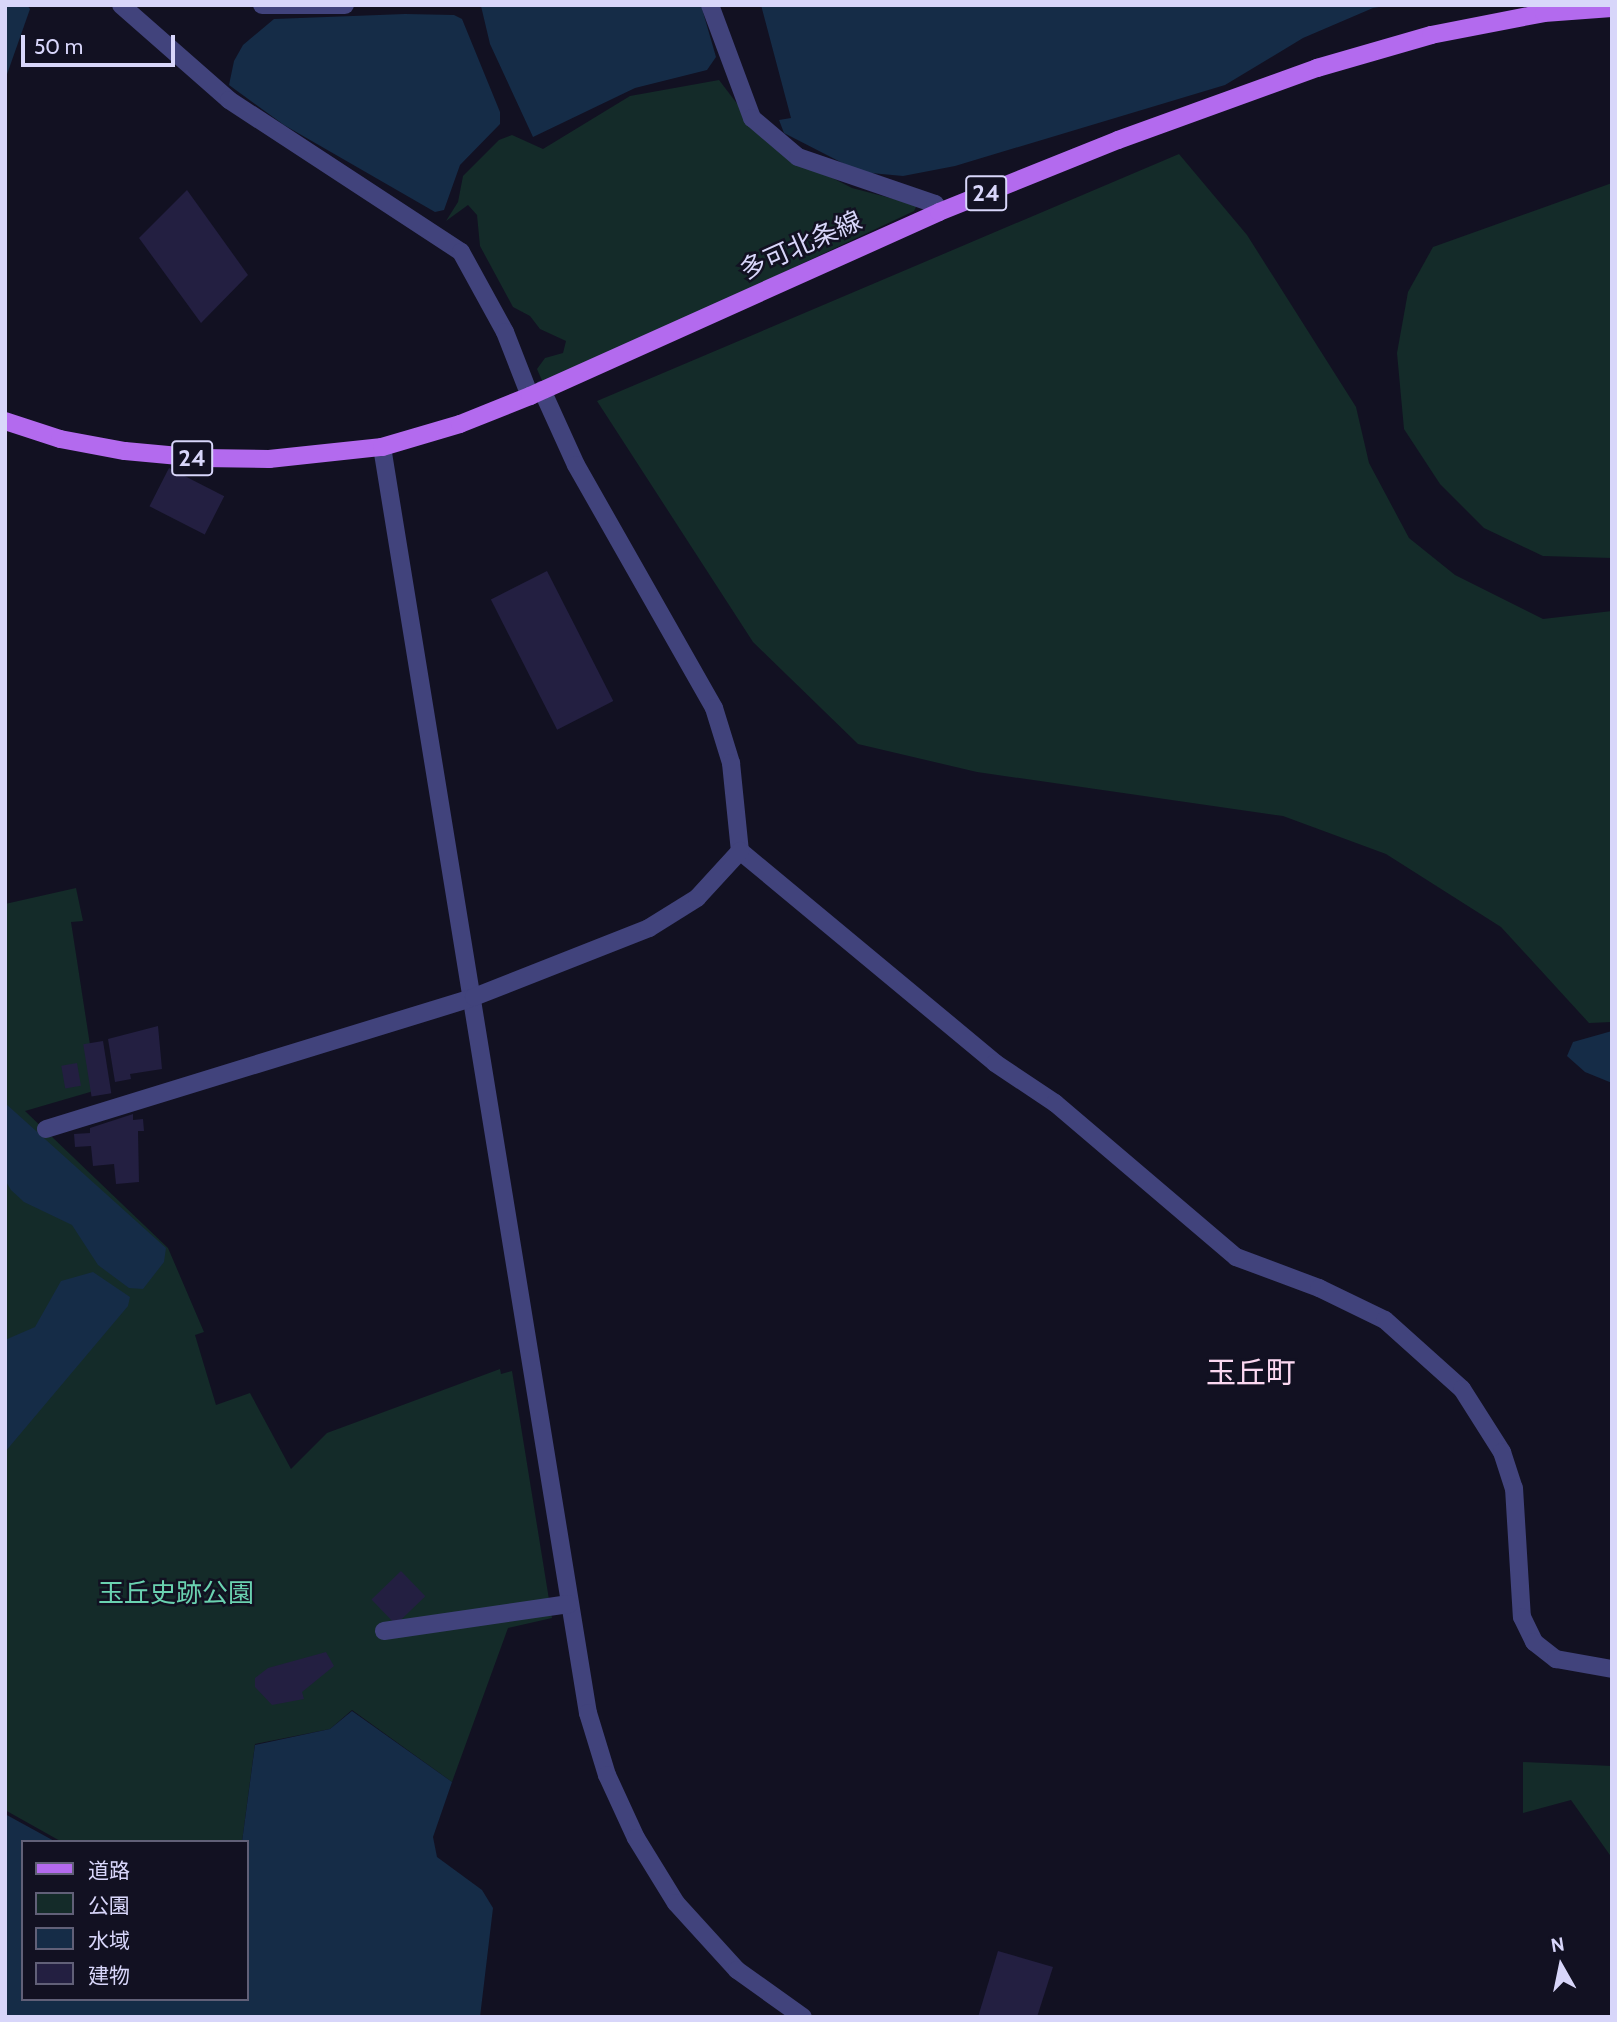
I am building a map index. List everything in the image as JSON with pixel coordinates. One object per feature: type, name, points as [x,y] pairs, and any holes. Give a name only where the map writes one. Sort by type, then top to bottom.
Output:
[{"type":"main road","name":"多可北条線","points":[[5,421],[86,444],[201,458],[269,459],[382,447],[460,424],[536,393],[939,212],[1317,68],[1431,35],[1544,13],[1612,8]]},
{"type":"street","points":[[121,5],[229,100],[461,252],[576,465],[715,708],[731,763],[740,851],[995,1063],[1055,1103],[1236,1257],[1319,1288],[1385,1320],[1462,1390],[1502,1452],[1514,1488],[1522,1617],[1534,1642],[1556,1660],[1612,1669]]},
{"type":"street","points":[[262,5],[345,5]]},
{"type":"street","points":[[710,5],[751,118],[798,157],[935,204],[939,212]]},
{"type":"street","points":[[382,447],[474,997],[588,1713],[607,1775],[636,1838],[676,1903],[737,1970],[803,2017]]},
{"type":"street","points":[[46,1129],[474,997],[649,928],[697,898],[740,851]]},
{"type":"street","points":[[384,1631],[569,1604]]},
{"type":"green space","points":[[719,80],[745,114],[813,168],[852,188],[917,205],[914,211],[544,385],[537,369],[545,358],[563,353],[566,341],[540,329],[530,316],[513,307],[480,246],[477,215],[468,205],[446,221],[458,202],[463,176],[499,140],[512,135],[543,149],[630,96]]},
{"type":"green space","points":[[1179,154],[1247,235],[1356,407],[1369,463],[1409,538],[1455,575],[1543,619],[1612,611],[1612,1022],[1589,1023],[1501,927],[1386,854],[1283,816],[977,772],[858,744],[753,642],[597,401]]},
{"type":"green space","points":[[1612,183],[1612,558],[1543,556],[1484,528],[1440,484],[1404,429],[1397,353],[1408,292],[1433,247]]},
{"type":"green space","name":"玉丘史跡公園","points":[[76,888],[83,921],[71,922],[97,1090],[25,1111],[168,1248],[204,1332],[195,1335],[216,1405],[250,1393],[291,1469],[327,1433],[500,1369],[501,1374],[512,1371],[552,1618],[508,1628],[452,1782],[352,1710],[330,1729],[255,1744],[242,1840],[58,1840],[5,1810],[5,904]]},
{"type":"green space","points":[[1523,1762],[1612,1766],[1612,1858],[1571,1800],[1523,1813]]},
{"type":"water","points":[[5,5],[27,5],[30,9],[5,80]]},
{"type":"water","points":[[701,5],[716,57],[707,70],[635,88],[533,137],[490,44],[481,6]]},
{"type":"water","points":[[761,5],[1391,5],[1373,8],[1303,38],[1225,85],[955,166],[903,176],[860,172],[784,133],[779,120],[791,118]]},
{"type":"water","points":[[454,15],[462,19],[500,112],[500,124],[460,165],[444,210],[435,212],[284,125],[229,85],[234,61],[243,45],[274,19]]},
{"type":"water","points":[[1612,1031],[1612,1083],[1585,1072],[1567,1056],[1573,1042]]},
{"type":"water","points":[[5,1103],[166,1248],[164,1262],[143,1289],[129,1288],[98,1265],[72,1225],[24,1202],[11,1190],[5,1180]]},
{"type":"water","points":[[93,1272],[130,1297],[128,1306],[5,1452],[5,1340],[35,1327],[61,1281]]},
{"type":"water","points":[[352,1711],[452,1782],[433,1837],[437,1857],[482,1890],[493,1908],[480,2017],[5,2017],[5,1814],[52,1840],[21,1840],[21,2001],[248,2001],[248,1840],[242,1840],[255,1745],[330,1729]]},
{"type":"building","points":[[187,190],[248,275],[201,323],[139,238]]},
{"type":"building","points":[[169,468],[224,496],[205,534],[149,506]]},
{"type":"building","points":[[547,571],[613,701],[557,730],[491,600]]},
{"type":"building","points":[[158,1026],[162,1069],[130,1074],[131,1079],[115,1082],[108,1039]]},
{"type":"building","points":[[103,1041],[111,1093],[92,1096],[83,1044]]},
{"type":"building","points":[[77,1063],[81,1086],[65,1088],[61,1066]]},
{"type":"building","points":[[133,1114],[133,1120],[143,1119],[144,1131],[138,1131],[139,1182],[116,1184],[114,1164],[93,1166],[91,1146],[75,1147],[74,1134],[90,1133],[90,1128]]},
{"type":"building","points":[[401,1571],[425,1596],[396,1625],[372,1599]]},
{"type":"building","points":[[326,1652],[334,1666],[302,1692],[304,1699],[272,1705],[255,1687],[255,1678],[268,1668]]},
{"type":"building","points":[[998,1951],[1053,1967],[1037,2017],[978,2017]]},
{"type":"district","name":"玉丘町","points":[[1251,1373]]}]
